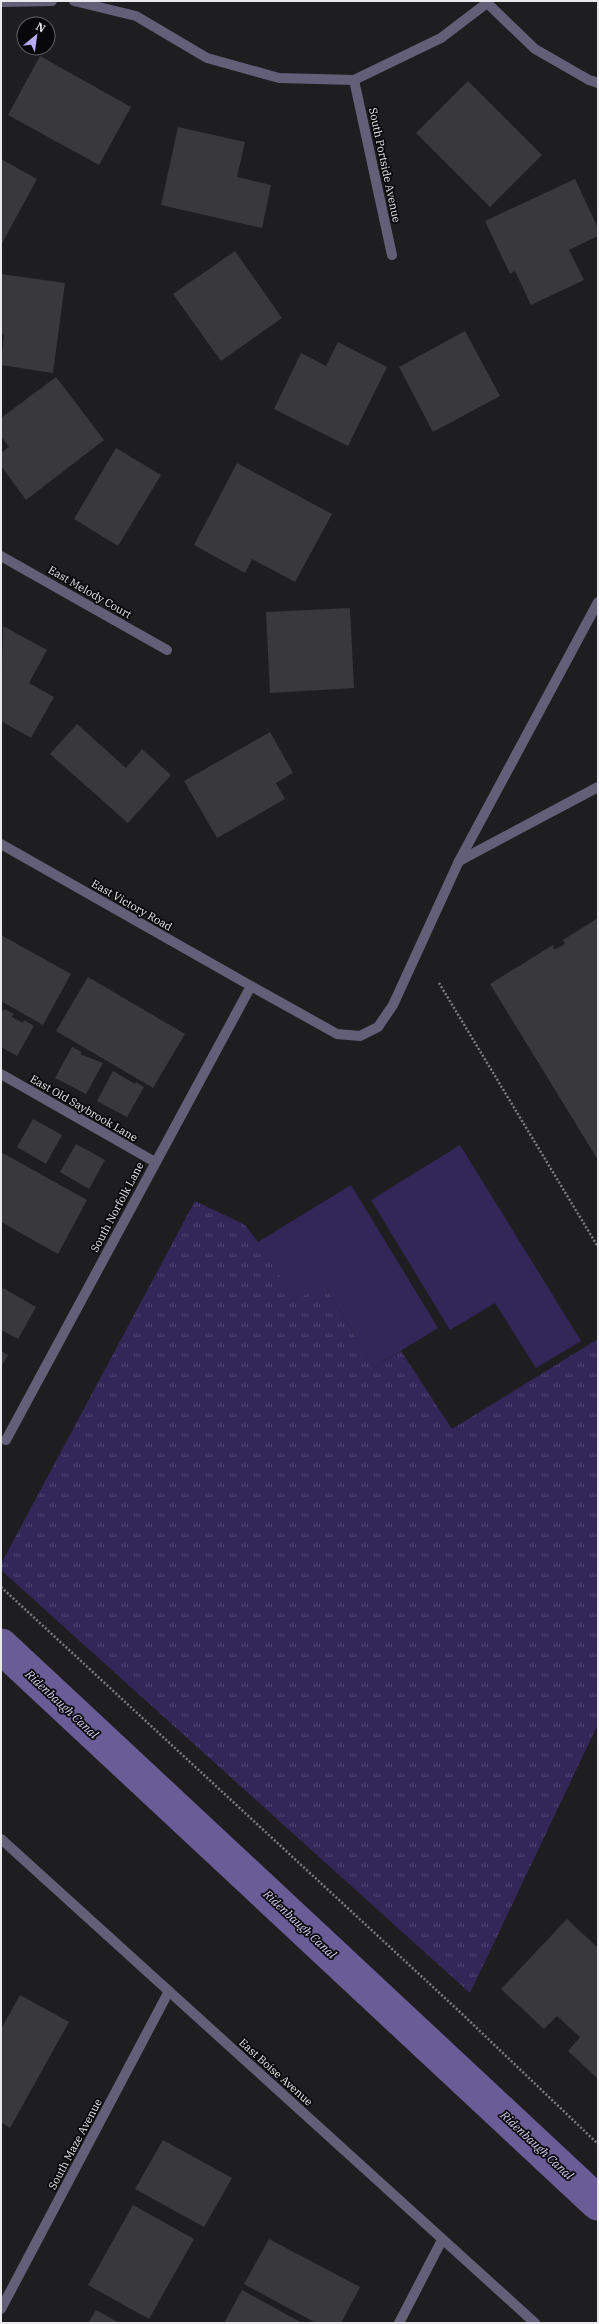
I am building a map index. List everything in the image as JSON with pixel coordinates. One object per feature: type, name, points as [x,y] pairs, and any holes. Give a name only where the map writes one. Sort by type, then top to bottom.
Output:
[{"type":"street","points":[[1,2],[52,1]]},
{"type":"street","points":[[74,1],[136,16],[207,58],[279,78],[354,80],[441,38],[486,2],[535,49],[589,80],[598,83]]},
{"type":"street","name":"South Portside Avenue","points":[[354,80],[392,255]]},
{"type":"street","name":"East Melody Court","points":[[1,556],[167,650]]},
{"type":"street","name":"East Victory Road","points":[[1,844],[337,1034],[360,1036],[378,1027],[393,1005],[460,861],[598,602]]},
{"type":"street","points":[[460,861],[598,787]]},
{"type":"street","name":"South Norfolk Lane","points":[[6,1440],[154,1162],[251,986]]},
{"type":"street","name":"East Old Saybrook Lane","points":[[1,1074],[154,1162]]},
{"type":"street","name":"East Boise Avenue","points":[[1,1840],[535,2323]]},
{"type":"street","name":"South Maze Avenue","points":[[1,2309],[169,1991]]},
{"type":"street","points":[[399,2323],[442,2240]]},
{"type":"path","points":[[439,983],[598,1246]]},
{"type":"path","points":[[1,1587],[460,2012],[598,2144]]},
{"type":"green space","points":[[460,1145],[581,1341],[536,1368],[495,1303],[450,1330],[371,1200]]},
{"type":"green space","points":[[351,1185],[438,1328],[374,1367],[324,1284],[295,1301],[258,1242]]},
{"type":"green space","points":[[195,1201],[245,1225],[258,1242],[324,1284],[374,1367],[401,1351],[452,1429],[598,1339],[598,1724],[470,1993],[1,1570],[1,1564]]},
{"type":"building","points":[[40,56],[131,107],[99,165],[8,115]]},
{"type":"building","points":[[468,81],[542,155],[490,207],[416,133]]},
{"type":"building","points":[[178,127],[245,142],[237,177],[271,185],[262,228],[161,205]]},
{"type":"building","points":[[1,159],[37,179],[1,245]]},
{"type":"building","points":[[575,179],[598,228],[598,236],[569,250],[584,280],[531,305],[515,271],[510,274],[485,221]]},
{"type":"building","points":[[235,251],[282,318],[221,361],[173,294]]},
{"type":"building","points":[[1,274],[65,283],[53,373],[1,365],[4,334],[1,334]]},
{"type":"building","points":[[465,331],[500,396],[433,432],[399,367]]},
{"type":"building","points":[[338,342],[387,367],[348,446],[274,409],[301,353],[326,366]]},
{"type":"building","points":[[56,377],[104,440],[26,500],[1,466],[1,453],[9,447],[1,436],[1,418]]},
{"type":"building","points":[[116,448],[161,475],[118,546],[74,519]]},
{"type":"building","points":[[237,463],[332,514],[295,582],[252,559],[245,573],[194,545]]},
{"type":"building","points":[[350,608],[354,688],[270,693],[266,612]]},
{"type":"building","points":[[3,626],[47,650],[29,683],[54,697],[31,738],[1,721]]},
{"type":"building","points":[[77,724],[126,768],[142,749],[171,775],[128,823],[50,754]]},
{"type":"building","points":[[270,732],[293,773],[276,783],[285,799],[217,838],[184,781]]},
{"type":"building","points":[[598,918],[598,1160],[490,984],[553,945],[554,950],[565,944],[563,940]]},
{"type":"building","points":[[1,935],[71,974],[43,1025],[1,1001]]},
{"type":"building","points":[[88,977],[185,1034],[153,1088],[56,1031]]},
{"type":"building","points":[[4,1009],[14,1014],[12,1017],[23,1023],[24,1020],[34,1026],[17,1056],[1,1047],[1,1014]]},
{"type":"building","points":[[72,1047],[82,1052],[80,1054],[103,1063],[86,1094],[55,1078]]},
{"type":"building","points":[[113,1071],[135,1084],[136,1082],[144,1087],[127,1117],[97,1101]]},
{"type":"building","points":[[33,1119],[62,1135],[46,1164],[17,1147]]},
{"type":"building","points":[[76,1144],[105,1160],[89,1189],[60,1172]]},
{"type":"building","points":[[1,1152],[87,1200],[58,1254],[1,1222]]},
{"type":"building","points":[[3,1288],[36,1307],[18,1339],[1,1330],[1,1292]]},
{"type":"building","points":[[1,1351],[8,1355],[1,1367]]},
{"type":"building","points":[[567,1919],[598,1948],[598,2079],[568,2051],[580,2037],[557,2016],[544,2029],[501,1989]]},
{"type":"building","points":[[20,1995],[69,2022],[10,2128],[1,2122],[1,2029]]},
{"type":"building","points":[[163,2140],[232,2178],[204,2227],[135,2189]]},
{"type":"building","points":[[133,2205],[194,2239],[149,2319],[88,2285]]},
{"type":"building","points":[[269,2239],[360,2287],[341,2323],[316,2323],[244,2284]]},
{"type":"building","points":[[242,2290],[302,2323],[224,2323]]},
{"type":"building","points":[[96,2310],[119,2323],[88,2323]]},
{"type":"waterway","name":"Ridenbaugh Canal","points":[[1,1646],[598,2203]]}]
